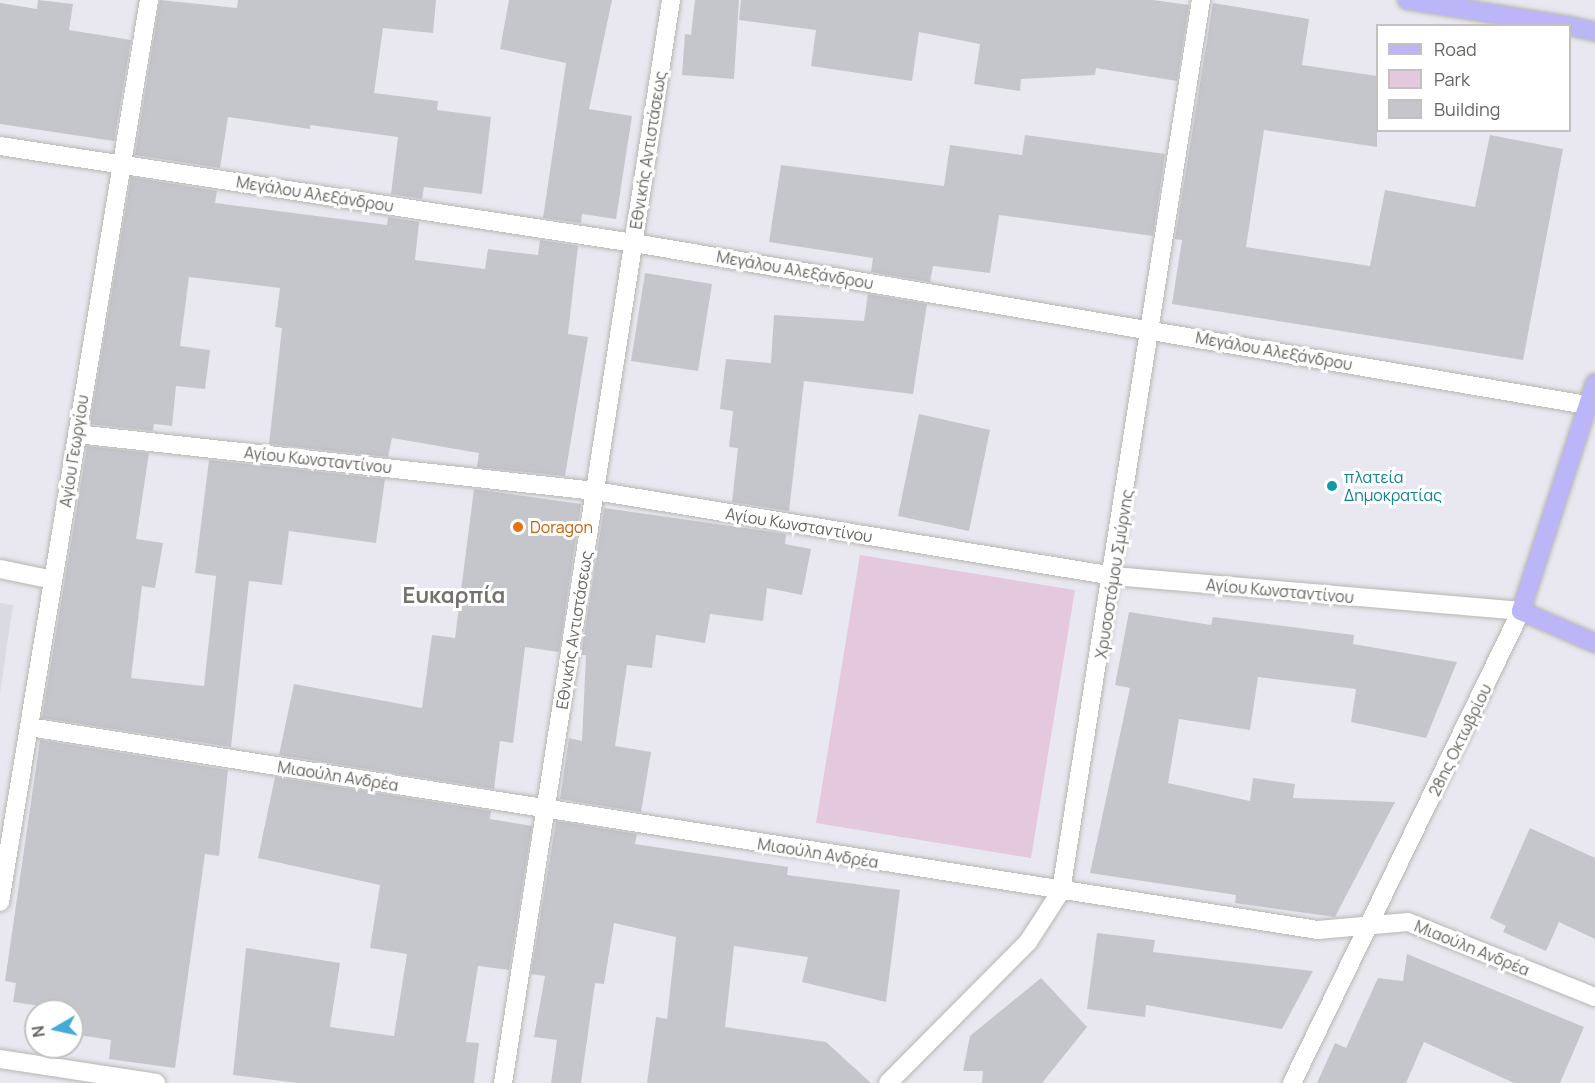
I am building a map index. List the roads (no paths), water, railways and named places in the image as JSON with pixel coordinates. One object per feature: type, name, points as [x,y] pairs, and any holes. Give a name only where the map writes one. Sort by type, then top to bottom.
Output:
[{"type":"main road","points":[[1407,0],[1557,24]]},
{"type":"main road","points":[[1571,26],[1595,32]]},
{"type":"main road","name":"28ης Οκτωβρίου","points":[[1521,611],[1595,383]]},
{"type":"main road","points":[[1521,611],[1595,643]]},
{"type":"street","name":"Αγίου Γεωργίου","points":[[0,902],[149,0]]},
{"type":"street","name":"Εθνικής Αντιστάσεως","points":[[503,1083],[671,0]]},
{"type":"street","name":"Χρυσοστόμου Σμύρνης","points":[[888,1083],[1028,942],[1061,891],[1114,576],[1202,0]]},
{"type":"street","name":"Μεγάλου Αλεξάνδρου","points":[[0,146],[634,243],[1587,405]]},
{"type":"street","name":"Αγίου Κωνσταντίνου","points":[[77,434],[595,491],[1114,576],[1521,611]]},
{"type":"street","points":[[0,569],[53,580]]},
{"type":"street","name":"28ης Οκτωβρίου","points":[[1292,1083],[1521,611]]},
{"type":"street","name":"Μιαούλη Ανδρέα","points":[[29,727],[1318,930],[1418,925],[1595,997]]},
{"type":"street","points":[[0,1059],[156,1083]]},
{"type":"place","name":"πλατεία Δημοκρατίας","points":[[1332,486]]},
{"type":"place","name":"Doragon","points":[[518,527]]},
{"type":"district","name":"Ευκαρπία","points":[[454,596]]}]
